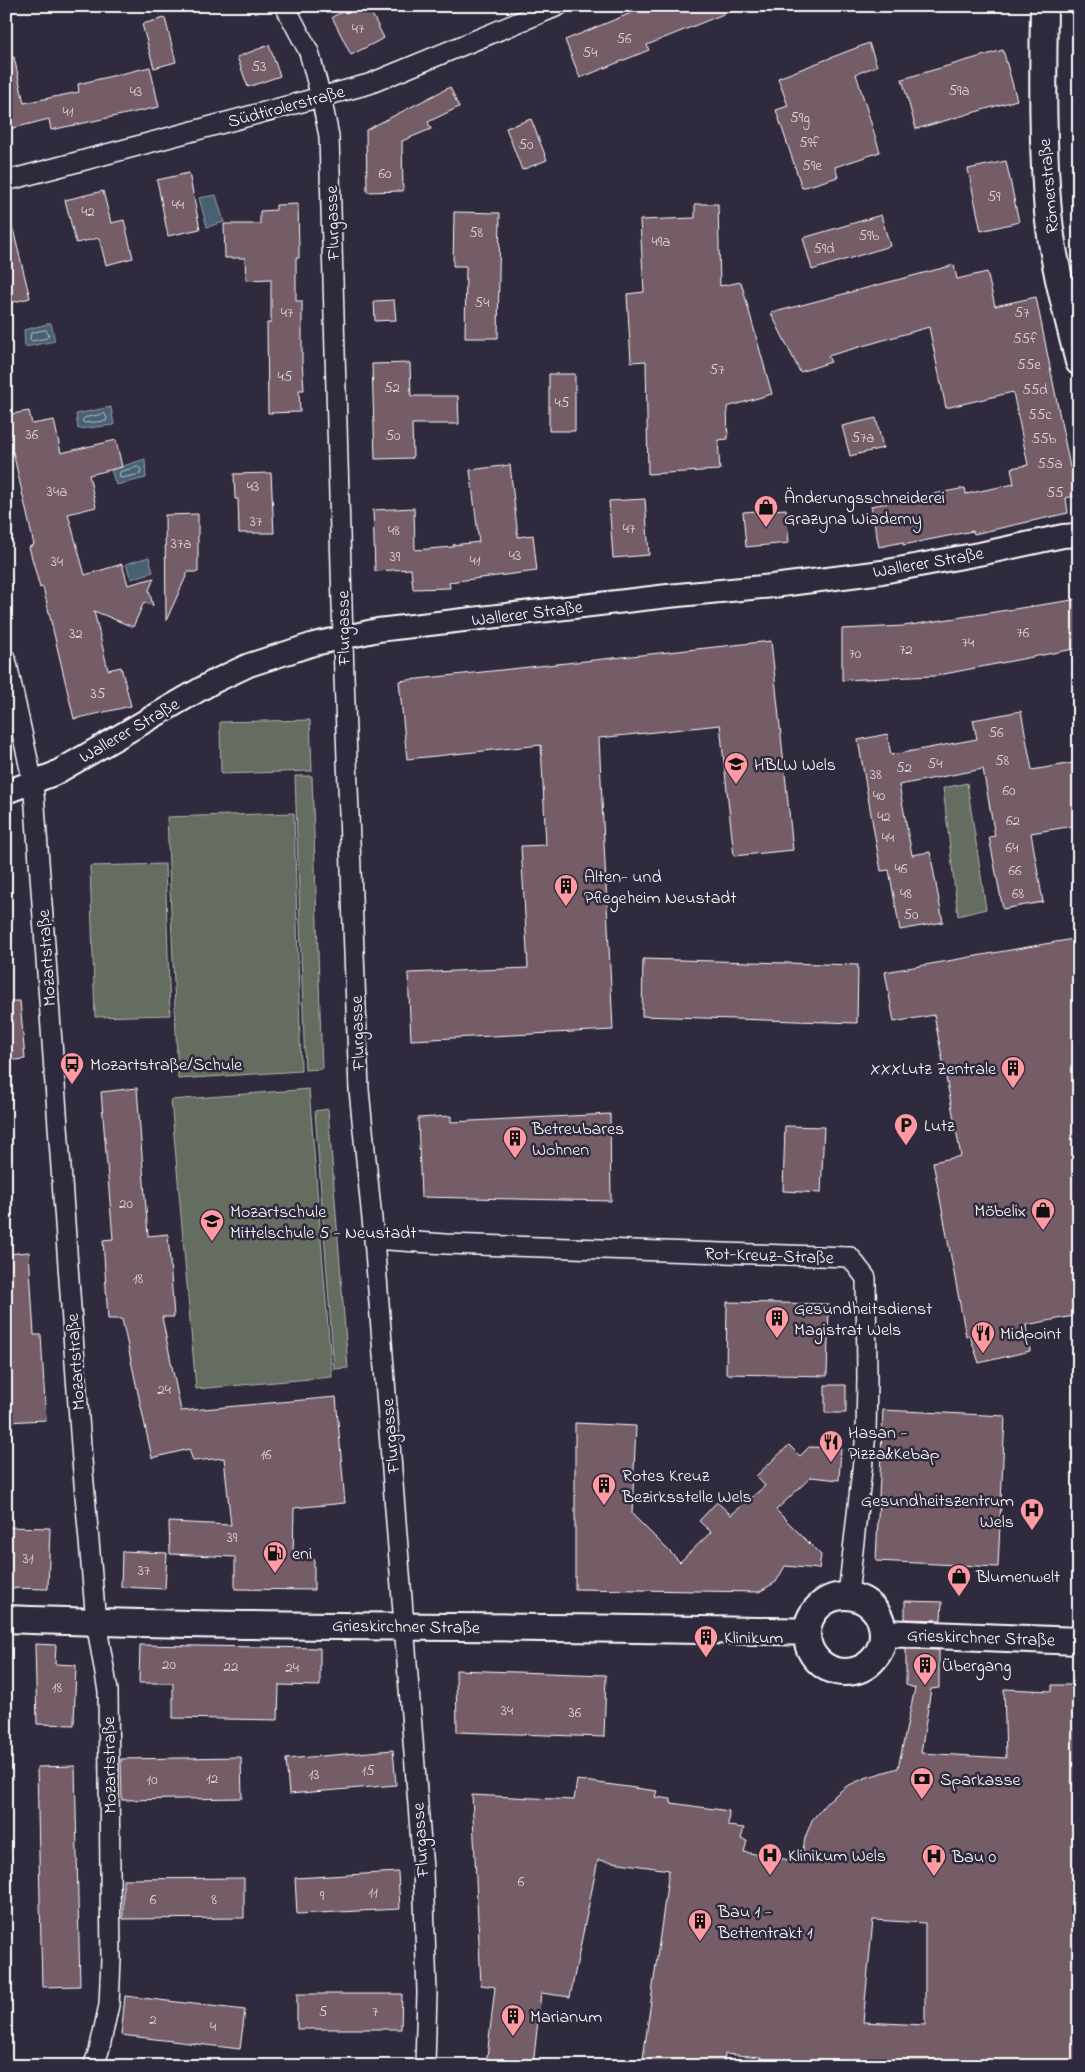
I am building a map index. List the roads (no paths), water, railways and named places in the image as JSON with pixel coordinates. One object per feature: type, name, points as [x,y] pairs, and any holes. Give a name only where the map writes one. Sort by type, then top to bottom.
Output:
[{"type":"main road","name":"Römerstraße","points":[[1044,6],[1043,126],[1048,214],[1062,294],[1079,362]]},
{"type":"main road","points":[[848,1595],[868,1603],[880,1617],[884,1633],[877,1657],[858,1671],[842,1674],[828,1670],[810,1653],[806,1632],[811,1613],[828,1598],[848,1595]]},
{"type":"main road","name":"Grieskirchner Straße","points":[[6,1619],[96,1622],[646,1628],[806,1632]]},
{"type":"main road","name":"Grieskirchner Straße","points":[[884,1633],[1079,1641]]},
{"type":"street","name":"Flurgasse","points":[[285,6],[309,52],[329,136],[359,1090],[374,1239],[406,1626],[412,1741],[423,1869],[427,1993],[425,2066]]},
{"type":"street","name":"Südtirolerstraße","points":[[6,181],[369,84],[558,6]]},
{"type":"street","name":"Wallerer Straße","points":[[6,792],[54,774],[193,692],[240,669],[314,644],[378,630],[866,574],[984,553],[1064,536],[1079,535]]},
{"type":"street","name":"Mozartstraße","points":[[6,658],[33,783],[81,1441],[96,1622],[108,1691],[111,1959],[109,2005],[99,2051],[93,2066]]},
{"type":"street","name":"Rot-Kreuz-Straße","points":[[374,1239],[445,1244],[850,1257],[866,1278],[867,1377],[866,1434],[848,1595]]},
{"type":"water","points":[[216,195],[224,222],[207,227],[199,198]]},
{"type":"water","points":[[51,323],[55,341],[25,347],[24,330]]},
{"type":"water","points":[[111,407],[114,425],[78,429],[76,414]]},
{"type":"water","points":[[145,459],[146,478],[116,485],[111,470]]},
{"type":"water","points":[[149,557],[153,572],[131,579],[126,564]]},
{"type":"place","name":"Änderungsschneiderei Grazyna Wiaderny","points":[[766,528]]},
{"type":"place","name":"HBLW Wels","points":[[736,785]]},
{"type":"place","name":"Alten- und Pflegeheim Neustadt","points":[[566,907]]},
{"type":"place","name":"Mozartstraße/Schule","points":[[72,1085]]},
{"type":"place","name":"XXXLutz Zentrale","points":[[1013,1089]]},
{"type":"place","name":"Lutz","points":[[906,1146]]},
{"type":"place","name":"Betreubares Wohnen","points":[[515,1159]]},
{"type":"place","name":"Möbelix","points":[[1043,1231]]},
{"type":"place","name":"Mozartschule Mittelschule 5 - Neustadt","points":[[212,1242]]},
{"type":"place","name":"Gesundheitsdienst Magistrat Wels","points":[[777,1339]]},
{"type":"place","name":"Midpoint","points":[[983,1354]]},
{"type":"place","name":"Hasan - Pizza&Kebap","points":[[831,1463]]},
{"type":"place","name":"Rotes Kreuz Bezirksstelle Wels","points":[[604,1506]]},
{"type":"place","name":"Gesundheitszentrum Wels","points":[[1032,1531]]},
{"type":"place","name":"eni","points":[[275,1574]]},
{"type":"place","name":"Blumenwelt","points":[[959,1597]]},
{"type":"place","name":"Klinikum","points":[[706,1658]]},
{"type":"place","name":"Übergang","points":[[925,1686]]},
{"type":"place","name":"Sparkasse","points":[[922,1800]]},
{"type":"place","name":"Klinikum Wels","points":[[770,1876]]},
{"type":"place","name":"Bau 0","points":[[934,1877]]},
{"type":"place","name":"Bau 1 - Bettentrakt 1","points":[[700,1942]]},
{"type":"place","name":"Marianum","points":[[513,2037]]}]
